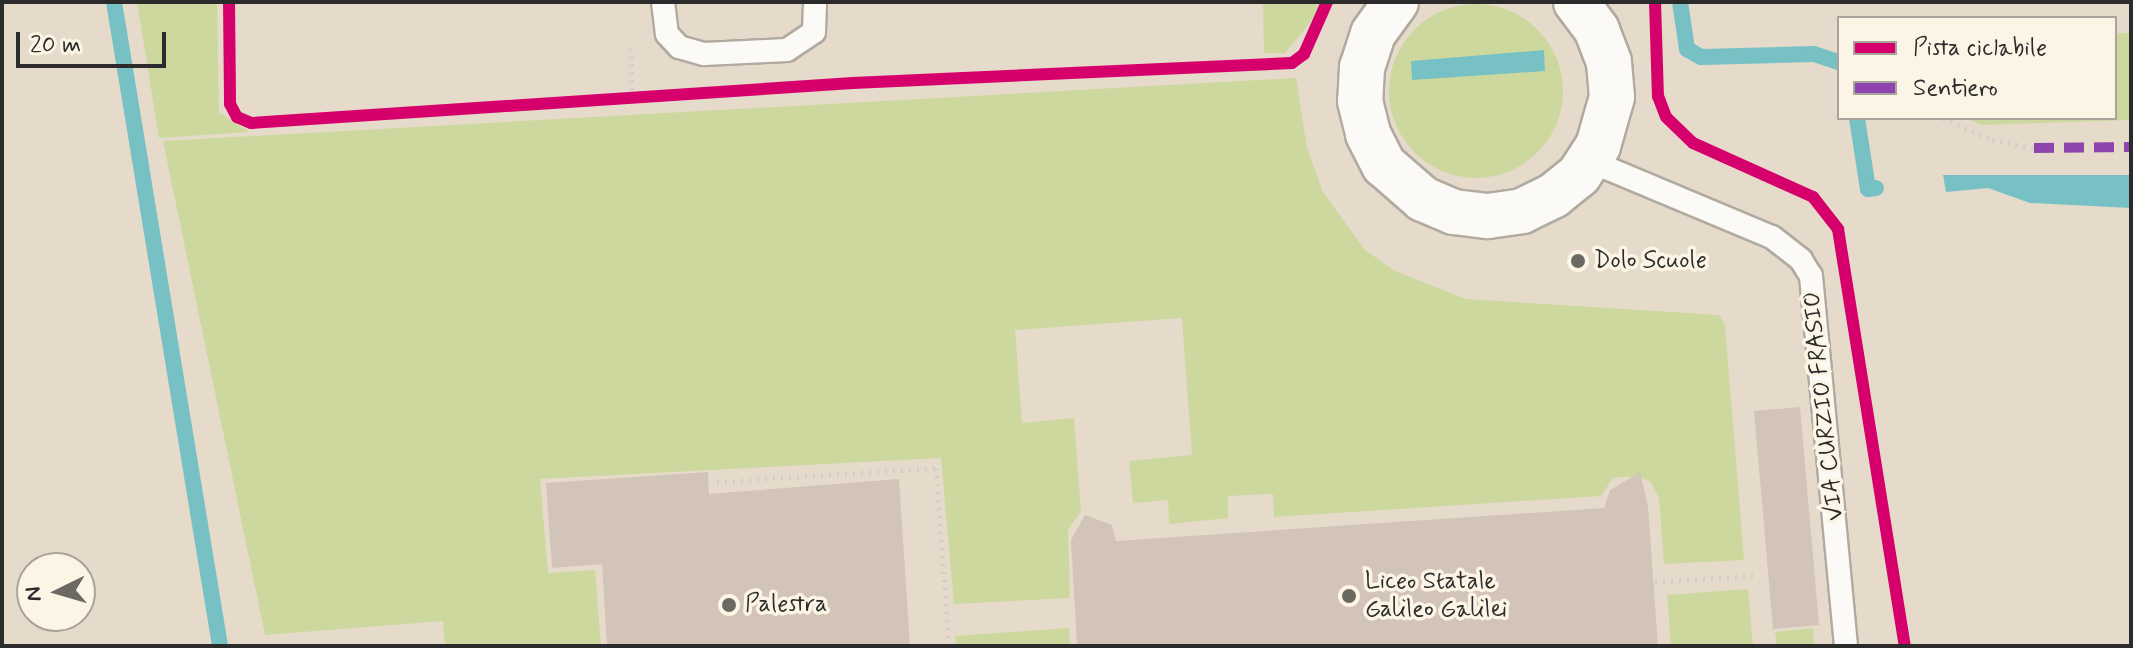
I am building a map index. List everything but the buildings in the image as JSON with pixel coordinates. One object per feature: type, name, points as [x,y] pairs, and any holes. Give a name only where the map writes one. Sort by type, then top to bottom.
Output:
[{"type":"street","points":[[1396,2],[1367,50],[1360,101],[1376,150],[1408,189],[1454,212],[1505,215],[1553,196],[1590,161],[1605,130],[1612,97],[1604,46],[1615,2]]},
{"type":"street","points":[[1576,2],[1604,46]]},
{"type":"lane","points":[[663,2],[667,34],[679,47],[704,54],[787,50],[814,32],[815,2]]},
{"type":"lane","name":"VIA CURZIO FRASIO","points":[[1590,161],[1772,237],[1795,253],[1811,276],[1846,646]]},
{"type":"path","points":[[616,100],[648,98]]},
{"type":"path","points":[[1947,120],[1992,140],[2034,148]]},
{"type":"path","points":[[717,482],[936,468],[949,646]]},
{"type":"path","points":[[1655,582],[1759,575]]},
{"type":"green space","points":[[137,2],[217,2],[219,112],[249,132],[159,138]]},
{"type":"green space","points":[[1263,2],[1327,2],[1285,53],[1264,53]]},
{"type":"green space","points":[[1476,4],[1509,10],[1538,29],[1557,58],[1563,91],[1557,124],[1538,153],[1509,172],[1476,178],[1443,172],[1414,153],[1395,124],[1389,91],[1395,58],[1414,29],[1443,10]]},
{"type":"green space","points":[[2117,33],[2131,33],[2131,120],[1982,125],[1971,120],[2117,120]]},
{"type":"green space","points":[[1296,78],[1307,148],[1323,192],[1365,250],[1395,271],[1466,299],[1719,315],[1725,325],[1744,560],[1664,564],[1659,498],[1650,481],[1635,476],[1613,478],[1601,496],[1274,517],[1273,494],[1228,496],[1228,518],[1169,524],[1168,500],[1133,503],[1129,461],[1192,455],[1182,318],[1015,330],[1022,423],[1074,418],[1081,511],[1068,530],[1070,598],[954,604],[941,458],[540,479],[548,573],[595,570],[601,646],[445,646],[443,621],[265,635],[163,141]]},
{"type":"green space","points":[[1748,589],[1753,646],[1671,646],[1667,595]]},
{"type":"green space","points":[[1069,628],[1070,646],[956,646],[955,636]]},
{"type":"green space","points":[[1813,628],[1814,646],[1777,646],[1775,632]]},
{"type":"water","points":[[1544,50],[1545,71],[1412,80],[1411,61]]},
{"type":"water","points":[[1943,175],[2131,175],[2131,208],[2030,203],[1988,188],[1946,192]]},
{"type":"waterway","points":[[114,2],[220,646]]},
{"type":"waterway","points":[[1680,2],[1687,49],[1701,57],[1814,54],[1837,61]]},
{"type":"waterway","points":[[1857,120],[1868,189],[1876,188]]},
{"type":"marked path","points":[[2034,148],[2131,147]]},
{"type":"cycle path","points":[[229,2],[230,104],[237,117],[251,123],[853,83],[1292,63],[1304,54],[1327,2]]},
{"type":"cycle path","points":[[1655,2],[1658,96],[1666,117],[1693,143],[1813,197],[1838,229],[1905,646]]},
{"type":"place","name":"Dolo Scuole","points":[[1578,261]]},
{"type":"place","name":"Liceo Statale Galileo Galilei","points":[[1349,596]]},
{"type":"place","name":"Palestra","points":[[729,605]]}]
